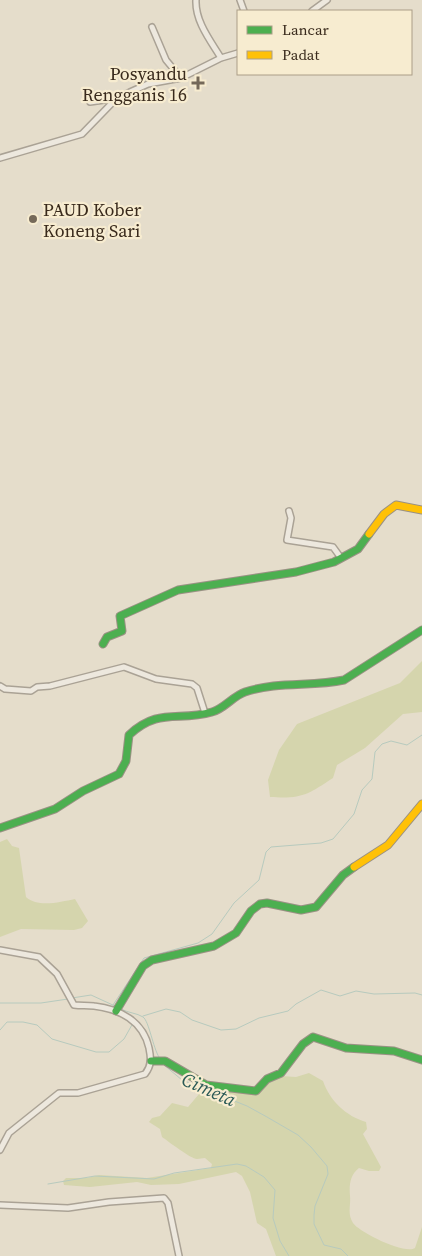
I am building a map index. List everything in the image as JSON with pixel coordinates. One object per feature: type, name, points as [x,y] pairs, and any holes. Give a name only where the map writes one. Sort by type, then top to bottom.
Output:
[{"type":"street","points":[[196,0],[196,10],[200,21],[221,58]]},
{"type":"street","points":[[313,10],[327,0]]},
{"type":"street","points":[[152,27],[166,60],[181,78]]},
{"type":"street","points":[[0,158],[82,134],[118,98],[148,84],[181,78],[221,58],[237,53]]},
{"type":"street","points":[[90,102],[118,98]]},
{"type":"street","points":[[102,644],[107,637],[122,631],[120,616],[178,590],[321,567],[358,550],[389,509],[402,505],[422,510]]},
{"type":"street","points":[[289,510],[291,518],[287,540],[335,548],[341,558]]},
{"type":"street","points":[[0,828],[55,809],[82,791],[119,774],[126,761],[129,735],[142,723],[174,714],[213,712],[243,692],[286,683],[330,683],[344,680],[422,630]]},
{"type":"street","points":[[0,686],[5,689],[31,691],[38,687],[50,686],[124,667],[156,679],[192,684],[197,688],[204,713]]},
{"type":"street","points":[[117,1009],[143,966],[152,960],[214,946],[236,933],[251,911],[260,904],[267,903],[301,910],[316,907],[344,875],[388,845],[422,804]]},
{"type":"street","points":[[0,950],[39,957],[56,974],[75,1006],[91,1005],[117,1009],[138,1024],[145,1033],[151,1061],[145,1074],[78,1092],[59,1093],[9,1133],[0,1150]]},
{"type":"street","points":[[151,1061],[161,1061],[206,1085],[251,1091],[259,1089],[267,1079],[280,1073],[303,1044],[313,1037],[346,1048],[393,1049],[422,1060]]},
{"type":"street","points":[[0,1205],[68,1208],[109,1202],[164,1198],[179,1256]]},
{"type":"green space","points":[[422,661],[422,712],[403,714],[365,748],[337,765],[333,778],[310,792],[290,797],[270,797],[268,780],[279,750],[297,724],[400,683]]},
{"type":"green space","points":[[7,839],[12,846],[19,848],[26,897],[43,903],[56,903],[75,899],[88,921],[82,928],[74,930],[21,929],[0,937],[0,842]]},
{"type":"green space","points":[[309,1073],[323,1081],[334,1101],[345,1112],[366,1122],[367,1129],[363,1134],[381,1167],[379,1171],[359,1168],[352,1177],[350,1213],[353,1223],[382,1242],[410,1249],[415,1248],[422,1227],[422,1256],[276,1256],[266,1229],[257,1223],[250,1192],[242,1176],[236,1172],[179,1184],[151,1185],[137,1182],[90,1187],[64,1185],[63,1181],[66,1178],[87,1178],[99,1175],[147,1178],[211,1168],[212,1164],[205,1158],[194,1158],[162,1137],[160,1129],[149,1122],[152,1118],[160,1116],[172,1103],[188,1107],[205,1087],[248,1092],[281,1076],[296,1077]]},
{"type":"waterway","points":[[113,1005],[144,958],[198,943],[212,934],[234,903],[259,880],[266,852],[271,847],[321,843],[333,839],[354,814],[362,790],[372,779],[375,752],[382,744],[391,741],[407,745],[422,735]]},
{"type":"waterway","points":[[143,1016],[166,1009],[180,1012],[192,1020],[221,1030],[236,1029],[259,1018],[288,1011],[296,1004],[321,990],[340,996],[356,991],[374,994],[415,993],[422,995]]},
{"type":"waterway","name":"Cimeta","points":[[72,998],[91,995],[115,1006]]},
{"type":"waterway","name":"Cimeta","points":[[0,1003],[41,1003],[68,999]]},
{"type":"waterway","name":"Cimeta","points":[[121,1009],[145,1019],[159,1057]]},
{"type":"waterway","points":[[0,1030],[7,1022],[23,1022],[37,1025],[52,1039],[96,1052],[109,1052],[124,1039],[133,1023]]},
{"type":"waterway","name":"Cimeta","points":[[164,1065],[182,1080],[247,1106],[267,1117],[298,1135],[311,1147],[327,1166],[328,1174],[315,1206],[314,1224],[324,1245],[341,1249],[348,1256]]},
{"type":"waterway","points":[[48,1184],[95,1176],[154,1179],[174,1173],[237,1164],[246,1166],[264,1177],[275,1190],[273,1218],[280,1241],[289,1256]]},
{"type":"traffic: fast","points":[[103,644],[107,637],[122,631],[120,616],[178,590],[296,572],[334,562],[358,549],[369,534]]},
{"type":"traffic: fast","points":[[0,828],[55,809],[83,791],[119,774],[126,761],[129,735],[150,721],[159,718],[200,715],[212,712],[245,692],[270,686],[344,680],[422,630]]},
{"type":"traffic: fast","points":[[116,1011],[143,966],[152,960],[214,946],[236,933],[251,911],[260,904],[267,903],[301,910],[316,907],[343,875],[354,867]]},
{"type":"traffic: fast","points":[[151,1061],[165,1061],[206,1085],[256,1091],[267,1079],[281,1073],[303,1044],[313,1037],[346,1048],[394,1051],[422,1060]]},
{"type":"traffic: slow","points":[[369,534],[384,514],[396,505],[422,510]]},
{"type":"traffic: slow","points":[[354,867],[388,845],[422,804]]},
{"type":"place","name":"Posyandu Rengganis 16","points":[[198,83]]},
{"type":"place","name":"PAUD Kober Koneng Sari","points":[[33,219]]}]
